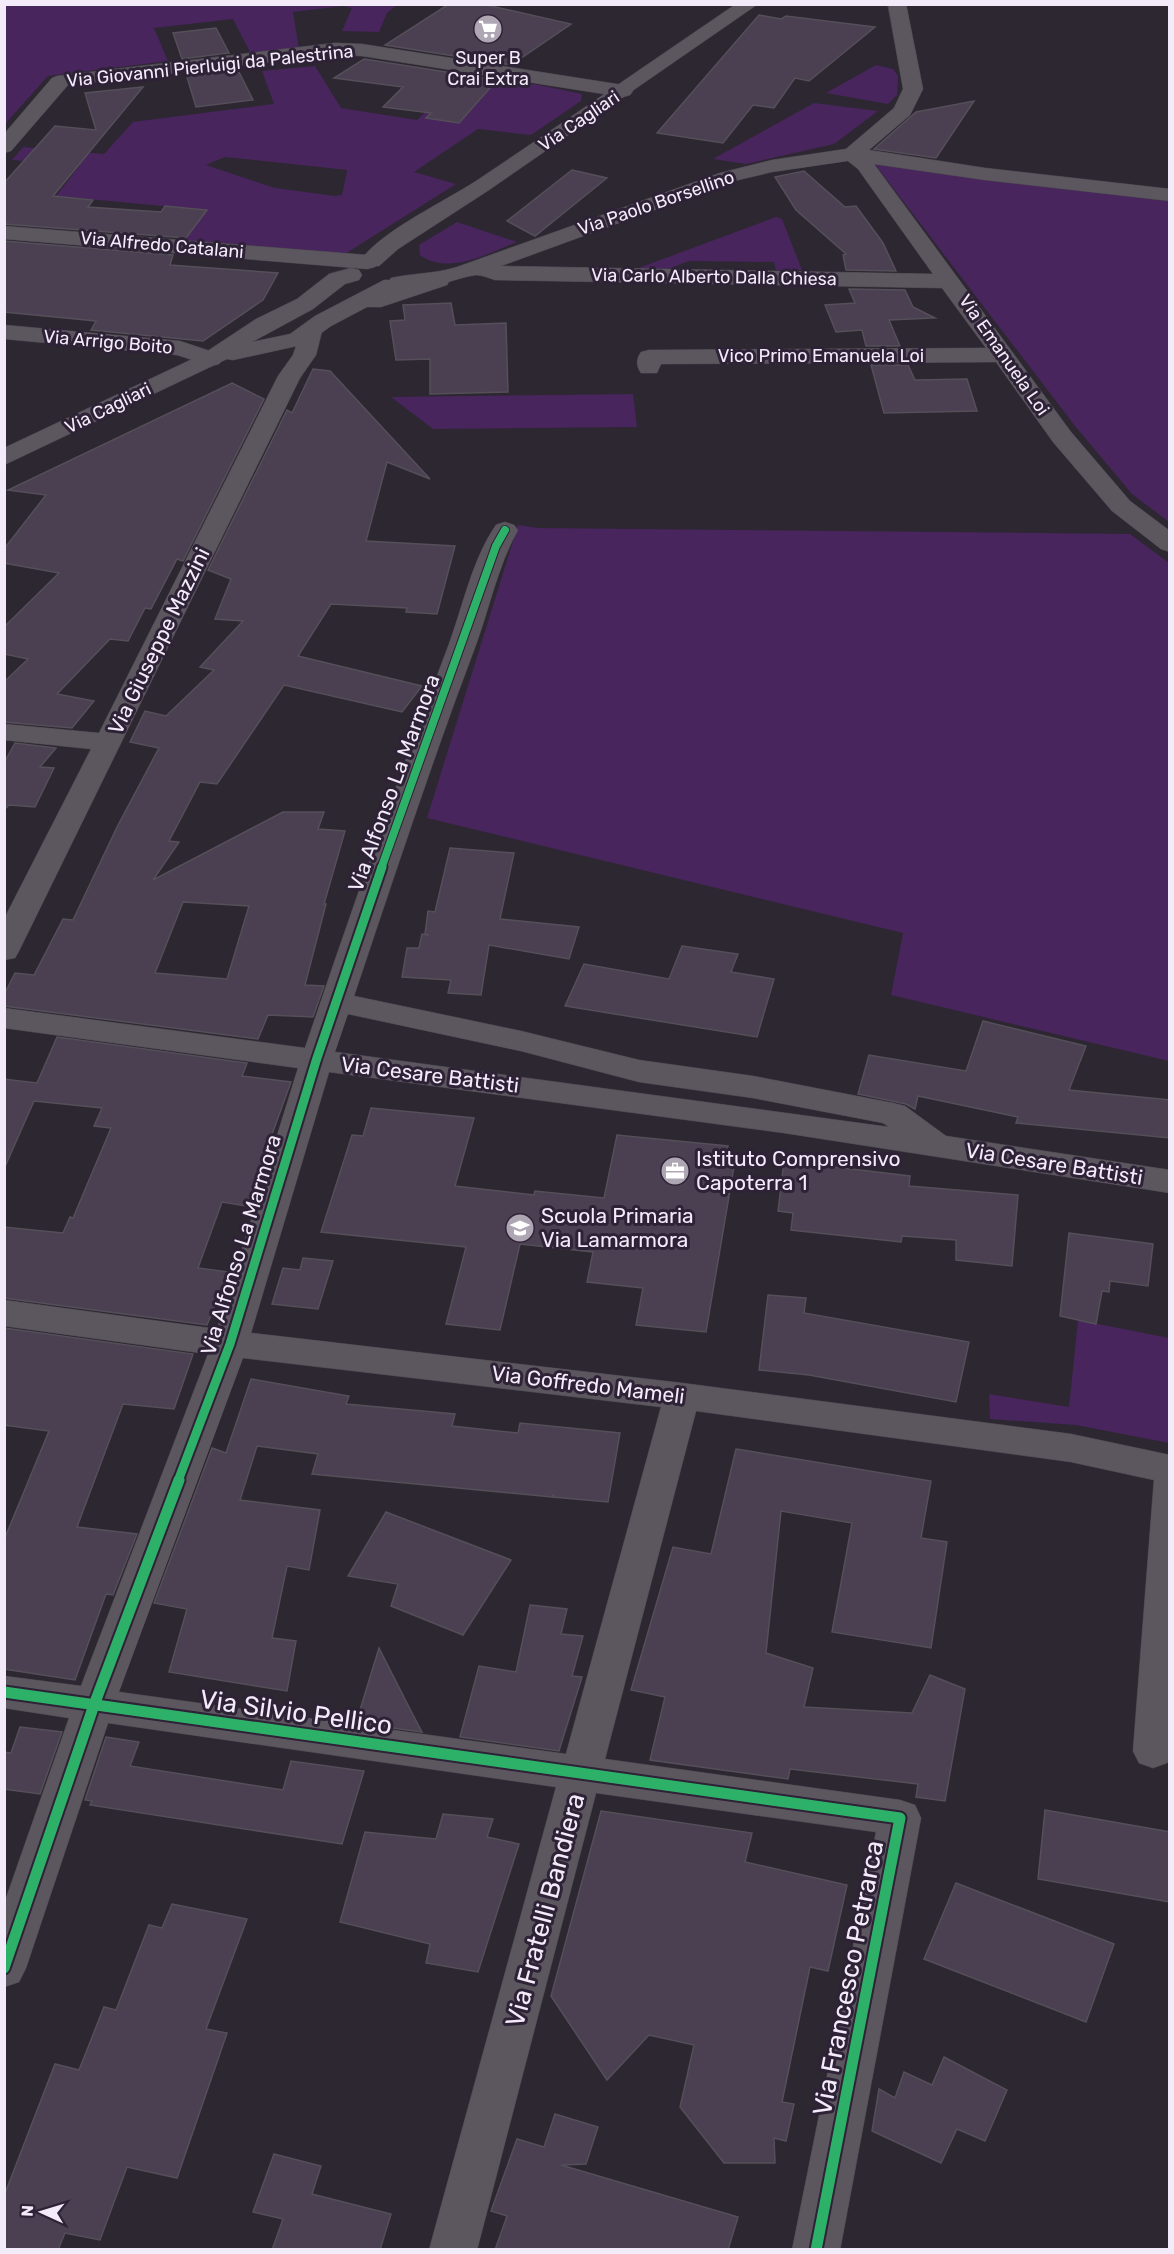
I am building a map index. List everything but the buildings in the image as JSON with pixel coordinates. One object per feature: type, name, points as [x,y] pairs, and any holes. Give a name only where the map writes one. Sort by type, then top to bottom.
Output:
[{"type":"street","name":"Via Cagliari","points":[[263,337],[298,339],[348,308],[623,91],[749,4]]},
{"type":"street","points":[[852,154],[903,111],[913,89],[897,4]]},
{"type":"street","name":"Via Giovanni Pierluigi da Palestrina","points":[[4,147],[59,82],[64,80],[335,50],[362,50],[623,91]]},
{"type":"street","points":[[852,154],[985,174],[1170,195]]},
{"type":"street","name":"Via Paolo Borsellino","points":[[402,265],[439,280],[727,177],[772,166],[852,154]]},
{"type":"street","name":"Via Emanuela Loi","points":[[852,154],[865,165],[1088,470],[1121,506],[1170,544]]},
{"type":"street","name":"Via Alfredo Catalani","points":[[4,232],[320,259],[360,268],[390,261],[402,265]]},
{"type":"street","name":"Via Paolo Borsellino","points":[[402,265],[471,270]]},
{"type":"street","name":"Via Cagliari","points":[[4,458],[211,359],[263,337],[337,279],[360,268]]},
{"type":"street","name":"Via Carlo Alberto Dalla Chiesa","points":[[471,270],[495,273],[951,281]]},
{"type":"street","points":[[348,308],[439,280]]},
{"type":"street","name":"Via Giuseppe Mazzini","points":[[4,951],[110,742],[290,376],[310,341],[310,331]]},
{"type":"street","name":"Via Arrigo Boito","points":[[4,332],[180,348],[211,359]]},
{"type":"street","name":"Vico Primo Emanuela Loi","points":[[649,368],[649,357],[1005,355]]},
{"type":"street","name":"Via Alfonso La Marmora","points":[[4,1968],[94,1706],[230,1344],[316,1061],[415,770],[467,633],[496,546],[505,530]]},
{"type":"street","points":[[4,732],[110,742]]},
{"type":"street","name":"Via Cesare Battisti","points":[[336,1002],[520,1041],[939,1146],[1170,1182]]},
{"type":"street","name":"Via Cesare Battisti","points":[[4,1018],[316,1061],[789,1108]]},
{"type":"street","name":"Via Goffredo Mameli","points":[[4,1313],[230,1344],[682,1396],[1071,1448],[1170,1469]]},
{"type":"street","name":"Via Fratelli Bandiera","points":[[453,2250],[682,1396]]},
{"type":"street","points":[[1153,1751],[1170,1484]]},
{"type":"street","name":"Via Silvio Pellico","points":[[4,1692],[582,1772]]},
{"type":"street","name":"Via Francesco Petrarca","points":[[582,1772],[900,1818],[816,2250]]},
{"type":"shaded area","points":[[4,5],[397,5],[387,13],[379,32],[342,31],[352,8],[343,6],[293,12],[299,49],[251,54],[233,19],[154,28],[168,61],[48,76],[5,124]]},
{"type":"shaded area","points":[[876,65],[893,69],[898,76],[897,95],[888,104],[826,93]]},
{"type":"shaded area","points":[[315,66],[341,108],[417,120],[463,76],[524,86],[534,84],[582,94],[581,101],[531,135],[478,129],[414,172],[456,184],[345,254],[183,240],[206,210],[56,196],[80,165],[12,160],[23,147],[104,154],[133,122],[274,104],[262,71]],"holes":[[[225,157],[347,170],[342,195],[335,196],[275,188],[206,165]]]},
{"type":"shaded area","points":[[814,103],[878,111],[834,144],[746,164],[713,159]]},
{"type":"shaded area","points":[[874,163],[1169,201],[1169,522],[1132,494],[1075,426]]},
{"type":"shaded area","points":[[776,217],[782,219],[802,270],[776,270],[774,262],[689,261],[668,269],[636,269]]},
{"type":"shaded area","points":[[457,222],[517,242],[456,263],[431,261],[420,255],[419,245]]},
{"type":"shaded area","points":[[633,394],[637,427],[433,429],[391,397]]},
{"type":"shaded area","points":[[518,525],[538,528],[1130,534],[1169,563],[1169,1061],[891,995],[903,933],[427,818]]},
{"type":"shaded area","points":[[1078,1320],[1169,1338],[1169,1443],[1076,1425],[990,1419],[989,1394],[1069,1407]]},
{"type":"cycle path","points":[[4,1968],[94,1705],[230,1344],[316,1061],[415,770],[467,633],[496,546],[505,530]]},
{"type":"cycle path","points":[[4,1692],[900,1818],[816,2250]]},
{"type":"place","name":"Super B Crai Extra","points":[[488,29]]},
{"type":"place","name":"Istituto Comprensivo Capoterra 1","points":[[675,1171]]},
{"type":"place","name":"Scuola Primaria Via Lamarmora","points":[[520,1228]]}]
